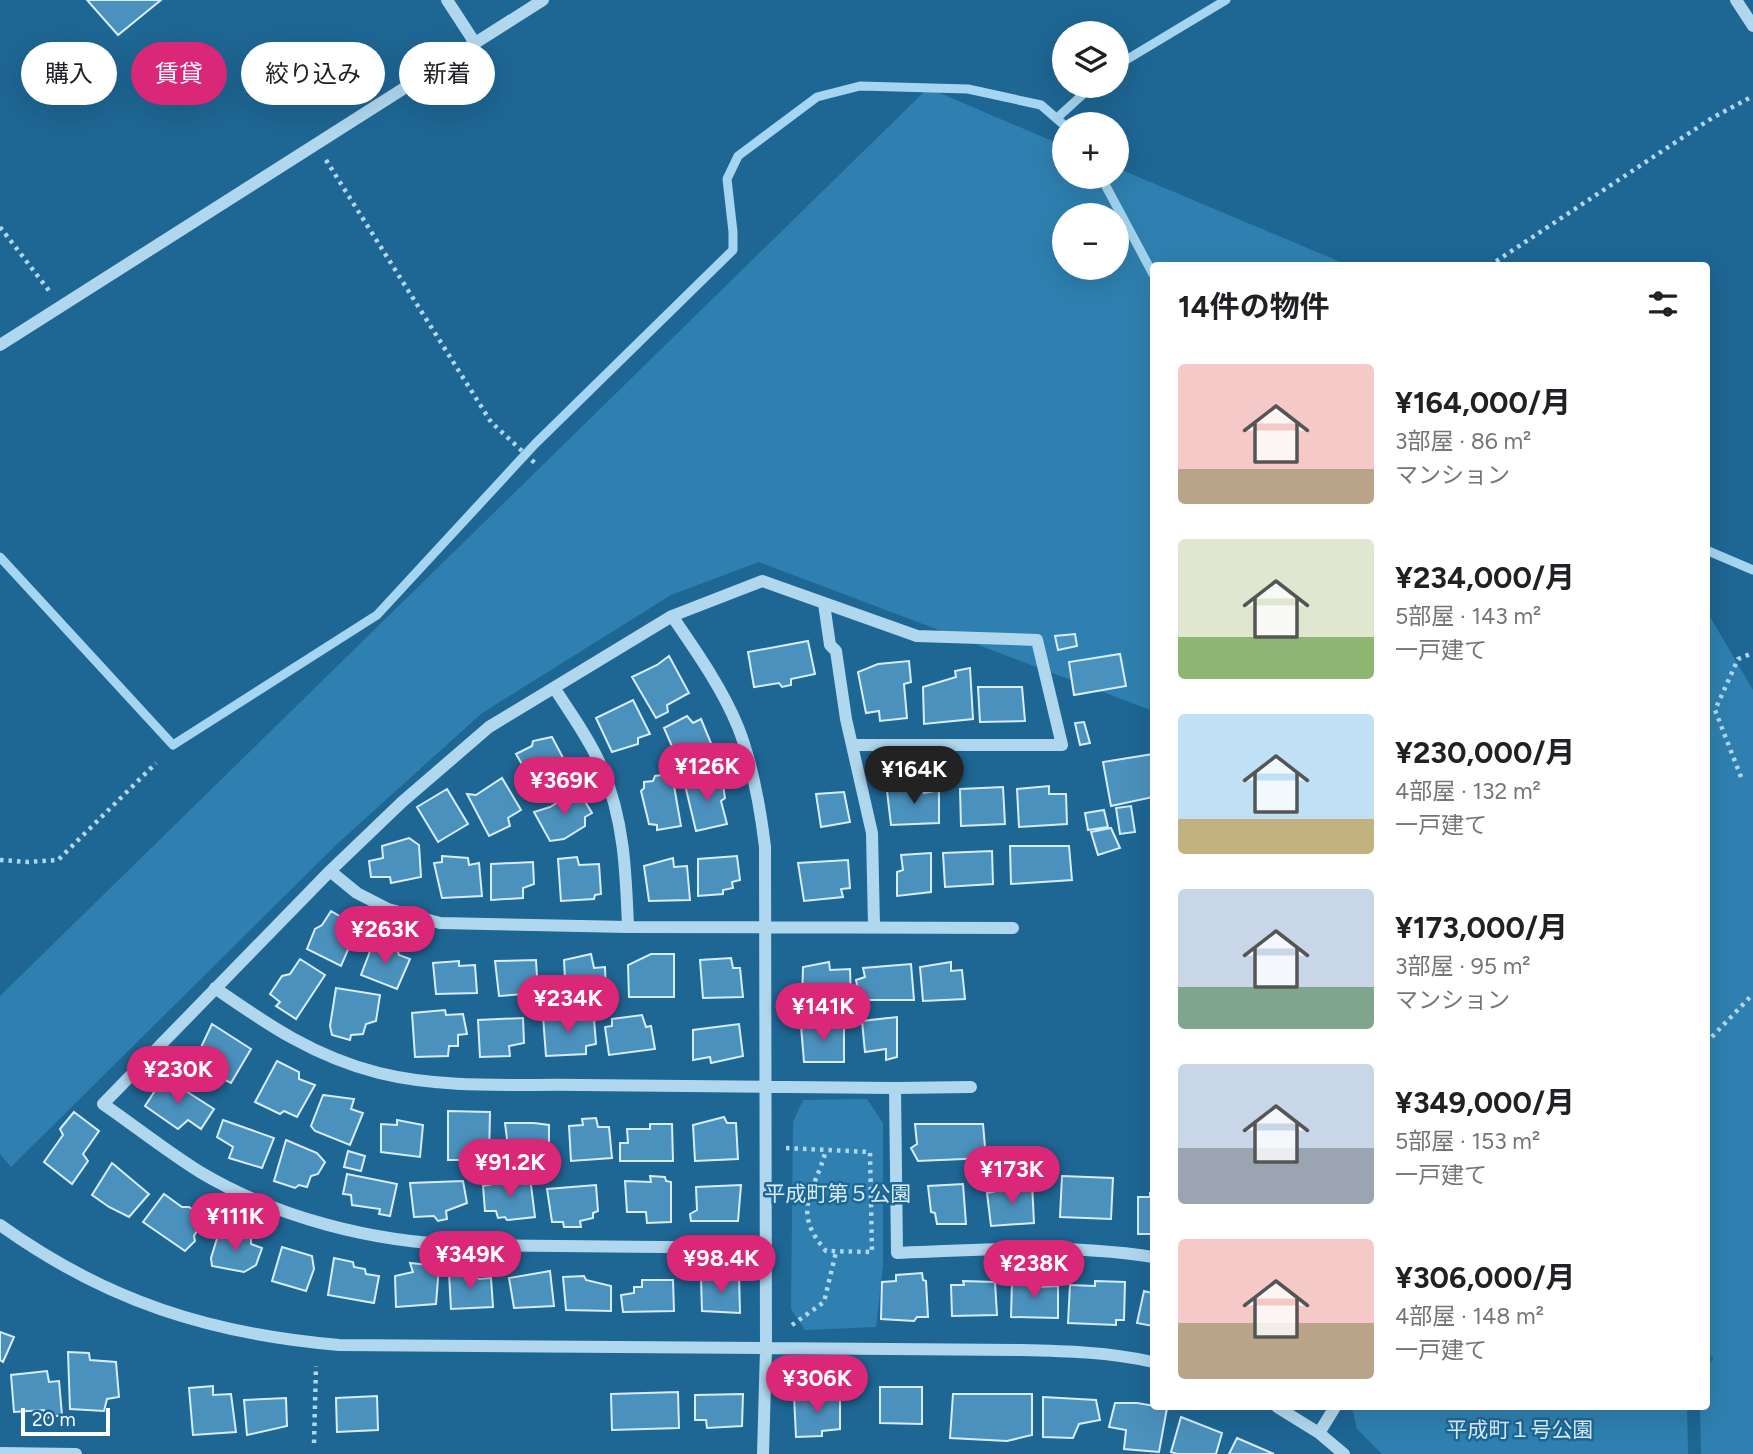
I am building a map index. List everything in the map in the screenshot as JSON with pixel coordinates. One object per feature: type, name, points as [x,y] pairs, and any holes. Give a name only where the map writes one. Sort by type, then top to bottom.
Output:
[{"type":"street","points":[[447,0],[474,42]]},
{"type":"street","points":[[477,42],[543,0]]},
{"type":"street","points":[[1736,0],[1753,26]]},
{"type":"street","points":[[0,345],[399,91]]},
{"type":"street","points":[[766,1248],[431,1244],[379,1236],[320,1223],[232,1189],[199,1171],[103,1104],[330,872],[402,802],[489,727],[672,616],[762,581],[917,636],[1037,640],[1062,745],[853,745]]},
{"type":"street","points":[[824,604],[830,645],[836,651],[846,719],[872,833],[874,926]]},
{"type":"street","points":[[672,616],[730,710],[744,746],[764,836],[767,1086],[763,1454]]},
{"type":"street","points":[[555,689],[590,743],[612,794],[625,852],[628,927]]},
{"type":"street","points":[[330,872],[357,894],[388,909],[440,923],[628,927],[1013,928]]},
{"type":"street","points":[[215,988],[275,1030],[303,1045],[340,1061],[401,1078],[487,1084],[971,1087]]},
{"type":"street","points":[[895,1088],[897,1253],[1039,1249],[1150,1257]]},
{"type":"street","points":[[0,1224],[50,1258],[105,1288],[193,1321],[257,1336],[339,1345],[1079,1351],[1124,1355],[1150,1361]]},
{"type":"street","points":[[1282,1410],[1319,1433],[1344,1454]]},
{"type":"street","points":[[1319,1433],[1333,1410]]},
{"type":"street","points":[[0,1453],[76,1454]]},
{"type":"path","points":[[1495,262],[1712,117],[1753,96]]},
{"type":"path","points":[[316,144],[491,422],[536,464]]},
{"type":"path","points":[[0,227],[61,307]]},
{"type":"path","points":[[1741,778],[1715,710],[1738,659],[1753,653]]},
{"type":"path","points":[[0,860],[58,860],[156,763]]},
{"type":"path","points":[[1710,1038],[1753,994]]},
{"type":"path","points":[[785,1149],[826,1150],[870,1153],[872,1252],[826,1251],[813,1237],[806,1204],[826,1150]]},
{"type":"path","points":[[792,1325],[824,1302],[836,1252]]},
{"type":"path","points":[[314,1443],[316,1366]]},
{"type":"green space","points":[[928,88],[1052,141],[1052,189],[1129,189],[1129,173],[1340,262],[1150,262],[1150,710],[759,562],[671,595],[482,713],[337,844],[11,1167],[0,1154],[0,996]]},
{"type":"green space","points":[[1710,617],[1753,690],[1753,1454],[1701,1454],[1700,1410],[1710,1410],[1710,1362],[1714,1358],[1710,1356]]},
{"type":"green space","name":"平成町第５公園","points":[[867,1099],[883,1123],[883,1265],[876,1327],[805,1330],[791,1309],[793,1122],[803,1100]]},
{"type":"green space","name":"平成町１号公園","points":[[1352,1410],[1687,1410],[1688,1454],[1382,1454],[1357,1429]]},
{"type":"building","points":[[87,0],[161,0],[118,35]]},
{"type":"building","points":[[1075,634],[1077,646],[1058,650],[1055,636]]},
{"type":"building","points":[[808,641],[815,674],[791,679],[791,685],[782,687],[779,683],[754,687],[748,652]]},
{"type":"building","points":[[1120,654],[1126,686],[1074,695],[1069,662]]},
{"type":"building","points":[[669,656],[689,693],[667,705],[668,712],[656,718],[632,677]]},
{"type":"building","points":[[909,661],[911,682],[904,684],[907,718],[880,721],[879,711],[866,713],[858,672],[878,664]]},
{"type":"building","points":[[970,668],[973,719],[924,724],[923,687],[956,677],[955,671]]},
{"type":"building","points":[[978,687],[1022,687],[1025,721],[980,722]]},
{"type":"building","points":[[633,700],[650,734],[638,738],[638,744],[612,752],[596,718]]},
{"type":"building","points":[[687,716],[693,723],[701,719],[715,753],[681,767],[664,728]]},
{"type":"building","points":[[1084,722],[1090,743],[1080,745],[1075,723]]},
{"type":"building","points":[[552,737],[570,771],[534,785],[516,754],[532,746],[533,741]]},
{"type":"building","points":[[1150,754],[1150,798],[1111,806],[1103,762]]},
{"type":"building","points":[[669,774],[673,780],[681,826],[657,830],[657,825],[649,824],[641,791],[644,782],[653,781],[655,776]]},
{"type":"building","points":[[715,775],[716,778],[722,779],[725,798],[721,801],[727,824],[696,831],[685,785],[700,784],[701,778]]},
{"type":"building","points":[[502,778],[521,810],[508,818],[510,826],[489,836],[467,794],[476,795]]},
{"type":"building","points":[[923,786],[924,793],[939,790],[939,823],[891,825],[887,791]]},
{"type":"building","points":[[1049,786],[1049,794],[1066,794],[1067,824],[1019,827],[1017,789]]},
{"type":"building","points":[[1003,787],[1005,824],[961,826],[960,789]]},
{"type":"building","points":[[447,789],[468,824],[438,842],[417,807]]},
{"type":"building","points":[[578,790],[592,813],[585,817],[585,826],[564,839],[550,841],[534,812],[550,807]]},
{"type":"building","points":[[844,792],[850,822],[821,827],[816,794]]},
{"type":"building","points":[[1131,806],[1135,832],[1120,834],[1116,808]]},
{"type":"building","points":[[1104,810],[1108,827],[1088,830],[1085,813]]},
{"type":"building","points":[[1111,828],[1120,848],[1098,855],[1091,832]]},
{"type":"building","points":[[409,838],[419,845],[421,877],[391,883],[390,877],[371,877],[369,861],[383,858],[382,846]]},
{"type":"building","points":[[1010,846],[1069,846],[1072,880],[1011,884]]},
{"type":"building","points":[[992,851],[993,884],[945,887],[943,853]]},
{"type":"building","points":[[931,853],[931,892],[897,896],[897,872],[903,870],[901,855]]},
{"type":"building","points":[[442,856],[468,858],[469,865],[479,863],[482,896],[442,898],[434,863],[442,862]]},
{"type":"building","points":[[737,856],[740,880],[732,882],[733,888],[723,890],[723,894],[698,896],[698,859]]},
{"type":"building","points":[[577,857],[579,865],[599,864],[601,894],[595,895],[594,899],[561,901],[558,859]]},
{"type":"building","points":[[673,858],[674,867],[687,866],[690,900],[649,901],[644,866]]},
{"type":"building","points":[[848,860],[850,888],[841,889],[843,897],[804,901],[798,863]]},
{"type":"building","points":[[533,862],[534,884],[523,888],[523,898],[491,900],[491,864]]},
{"type":"building","points":[[331,911],[358,927],[341,966],[307,949],[315,929],[322,925]]},
{"type":"building","points":[[384,943],[397,949],[399,955],[410,959],[397,989],[361,975],[372,946],[381,947]]},
{"type":"building","points":[[591,954],[594,968],[605,967],[606,994],[566,999],[564,960]]},
{"type":"building","points":[[651,954],[674,954],[674,997],[629,997],[628,965]]},
{"type":"building","points":[[731,958],[733,968],[740,968],[743,997],[703,998],[700,960]]},
{"type":"building","points":[[300,959],[325,975],[296,1019],[276,1006],[280,1002],[270,994],[282,976],[290,974]]},
{"type":"building","points":[[536,960],[538,993],[499,996],[495,961]]},
{"type":"building","points":[[459,961],[459,966],[475,965],[477,993],[436,994],[433,963]]},
{"type":"building","points":[[829,962],[830,970],[850,969],[851,999],[802,1000],[803,967]]},
{"type":"building","points":[[951,962],[951,971],[962,970],[965,999],[923,1001],[920,967]]},
{"type":"building","points":[[911,964],[914,1000],[860,1000],[856,980],[865,977],[863,968]]},
{"type":"building","points":[[336,988],[380,995],[376,1021],[366,1024],[363,1034],[351,1035],[350,1040],[332,1035],[330,1026]]},
{"type":"building","points":[[445,1010],[446,1015],[463,1014],[467,1034],[458,1035],[458,1046],[449,1046],[448,1056],[415,1057],[412,1013]]},
{"type":"building","points":[[642,1015],[646,1027],[651,1026],[655,1049],[609,1055],[605,1027],[612,1026],[612,1019]]},
{"type":"building","points":[[543,1016],[594,1019],[596,1044],[586,1046],[586,1054],[546,1056]]},
{"type":"building","points":[[897,1017],[897,1057],[886,1060],[886,1049],[865,1052],[862,1021]]},
{"type":"building","points":[[523,1018],[524,1043],[509,1046],[510,1056],[480,1057],[478,1020]]},
{"type":"building","points":[[212,1024],[251,1049],[231,1083],[193,1064]]},
{"type":"building","points":[[739,1024],[743,1056],[711,1063],[710,1057],[693,1060],[693,1030]]},
{"type":"building","points":[[844,1024],[844,1062],[804,1062],[801,1026]]},
{"type":"building","points":[[277,1061],[299,1072],[299,1079],[315,1085],[297,1117],[284,1111],[280,1114],[255,1102]]},
{"type":"building","points":[[164,1077],[214,1109],[201,1129],[188,1120],[178,1129],[145,1106]]},
{"type":"building","points":[[323,1095],[354,1099],[351,1109],[363,1113],[350,1145],[315,1131],[311,1126]]},
{"type":"building","points":[[448,1111],[490,1112],[489,1160],[448,1160]]},
{"type":"building","points":[[74,1112],[99,1131],[83,1154],[88,1161],[72,1184],[44,1162],[63,1135],[60,1129]]},
{"type":"building","points":[[724,1117],[727,1123],[736,1123],[738,1159],[695,1161],[693,1125]]},
{"type":"building","points":[[596,1118],[598,1127],[609,1127],[612,1158],[571,1161],[569,1126],[583,1125],[582,1119]]},
{"type":"building","points":[[223,1120],[274,1138],[262,1168],[229,1158],[233,1147],[217,1137]]},
{"type":"building","points":[[397,1120],[423,1125],[420,1157],[381,1152],[381,1124],[397,1125]]},
{"type":"building","points":[[505,1123],[549,1125],[549,1156],[509,1155]]},
{"type":"building","points":[[650,1124],[672,1124],[673,1161],[620,1161],[620,1143],[628,1143],[627,1129],[650,1129]]},
{"type":"building","points":[[915,1124],[983,1124],[986,1158],[918,1161],[911,1148],[917,1144]]},
{"type":"building","points":[[286,1140],[317,1153],[325,1162],[318,1174],[311,1176],[307,1187],[299,1185],[295,1188],[274,1181]]},
{"type":"building","points":[[348,1151],[365,1156],[361,1171],[344,1167]]},
{"type":"building","points":[[112,1163],[149,1194],[129,1217],[92,1195]]},
{"type":"building","points":[[347,1174],[397,1184],[390,1216],[379,1214],[380,1209],[352,1205],[351,1195],[343,1194]]},
{"type":"building","points":[[650,1176],[665,1177],[666,1181],[671,1182],[671,1222],[647,1223],[646,1212],[627,1212],[625,1181],[651,1182]]},
{"type":"building","points":[[1062,1176],[1113,1178],[1111,1219],[1060,1217]]},
{"type":"building","points":[[530,1177],[535,1217],[507,1220],[505,1217],[498,1218],[496,1211],[485,1211],[483,1186]]},
{"type":"building","points":[[463,1181],[467,1203],[446,1211],[447,1219],[438,1221],[434,1216],[414,1217],[410,1183]]},
{"type":"building","points":[[1032,1183],[1034,1223],[991,1226],[987,1193]]},
{"type":"building","points":[[963,1184],[966,1224],[937,1224],[935,1213],[931,1212],[928,1186]]},
{"type":"building","points":[[596,1185],[598,1211],[593,1213],[593,1218],[580,1221],[581,1227],[564,1227],[563,1222],[552,1222],[547,1189]]},
{"type":"building","points":[[741,1185],[738,1221],[691,1221],[690,1214],[697,1210],[696,1187]]},
{"type":"building","points":[[164,1194],[182,1207],[189,1207],[198,1213],[195,1217],[201,1224],[194,1236],[195,1241],[185,1251],[143,1222]]},
{"type":"building","points":[[1138,1197],[1150,1197],[1150,1234],[1138,1234]]},
{"type":"building","points":[[219,1232],[251,1238],[251,1244],[262,1248],[256,1265],[244,1272],[212,1266],[211,1258]]},
{"type":"building","points":[[282,1247],[312,1256],[314,1269],[306,1291],[272,1281]]},
{"type":"building","points":[[334,1258],[353,1262],[354,1267],[365,1269],[366,1274],[379,1276],[374,1303],[328,1295]]},
{"type":"building","points":[[410,1263],[439,1266],[436,1304],[396,1307],[395,1276],[413,1272]]},
{"type":"building","points":[[472,1269],[472,1274],[479,1279],[491,1278],[493,1307],[451,1309],[449,1273]]},
{"type":"building","points":[[550,1271],[554,1306],[514,1308],[509,1278]]},
{"type":"building","points":[[922,1273],[923,1280],[926,1281],[928,1317],[917,1317],[914,1321],[881,1319],[882,1282],[896,1281],[896,1275]]},
{"type":"building","points":[[720,1275],[739,1275],[740,1313],[702,1311],[701,1279],[720,1280]]},
{"type":"building","points":[[584,1276],[586,1280],[611,1286],[611,1311],[566,1310],[563,1277]]},
{"type":"building","points":[[1037,1279],[1040,1287],[1058,1286],[1058,1318],[1011,1317],[1012,1280]]},
{"type":"building","points":[[642,1280],[673,1280],[674,1311],[623,1312],[621,1295],[634,1293],[634,1287],[642,1287]]},
{"type":"building","points":[[963,1281],[995,1282],[997,1315],[952,1316],[951,1285],[964,1285]]},
{"type":"building","points":[[1095,1281],[1125,1282],[1124,1320],[1116,1320],[1116,1325],[1068,1323],[1070,1285],[1095,1286]]},
{"type":"building","points":[[1144,1291],[1150,1292],[1150,1325],[1137,1323]]},
{"type":"building","points":[[0,1332],[14,1337],[3,1362],[0,1360]]},
{"type":"building","points":[[68,1352],[89,1353],[90,1360],[116,1362],[119,1397],[107,1399],[104,1411],[70,1409]]},
{"type":"building","points":[[47,1371],[49,1382],[59,1381],[62,1415],[46,1418],[44,1410],[14,1412],[11,1375]]},
{"type":"building","points":[[213,1386],[213,1395],[231,1394],[236,1432],[193,1435],[189,1388]]},
{"type":"building","points":[[880,1387],[922,1387],[922,1424],[880,1423]]},
{"type":"building","points":[[678,1392],[679,1428],[612,1430],[611,1394]]},
{"type":"building","points":[[743,1394],[742,1426],[707,1428],[706,1420],[695,1420],[695,1395]]},
{"type":"building","points":[[953,1394],[1032,1394],[1032,1435],[1007,1441],[950,1438]]},
{"type":"building","points":[[840,1395],[840,1429],[822,1431],[822,1436],[796,1437],[794,1396]]},
{"type":"building","points":[[377,1396],[378,1430],[337,1432],[336,1398]]},
{"type":"building","points":[[1043,1397],[1096,1400],[1100,1420],[1079,1424],[1073,1438],[1043,1437]]},
{"type":"building","points":[[286,1398],[287,1426],[247,1435],[244,1400]]},
{"type":"building","points":[[1115,1403],[1137,1403],[1150,1405],[1150,1410],[1167,1410],[1159,1452],[1124,1449],[1126,1430],[1109,1427]]},
{"type":"building","points":[[1181,1417],[1222,1433],[1216,1454],[1171,1452]]},
{"type":"building","points":[[1237,1438],[1274,1454],[1229,1454]]},
{"type":"waterway","points":[[1129,58],[1226,0]]},
{"type":"waterway","points":[[0,557],[173,745],[377,615],[535,444],[733,250],[727,179],[738,156],[817,97],[860,86],[968,89],[1041,105],[1052,115]]},
{"type":"waterway","points":[[1064,112],[1079,98]]},
{"type":"waterway","points":[[1107,189],[1150,268]]},
{"type":"waterway","points":[[1710,552],[1753,570]]}]
